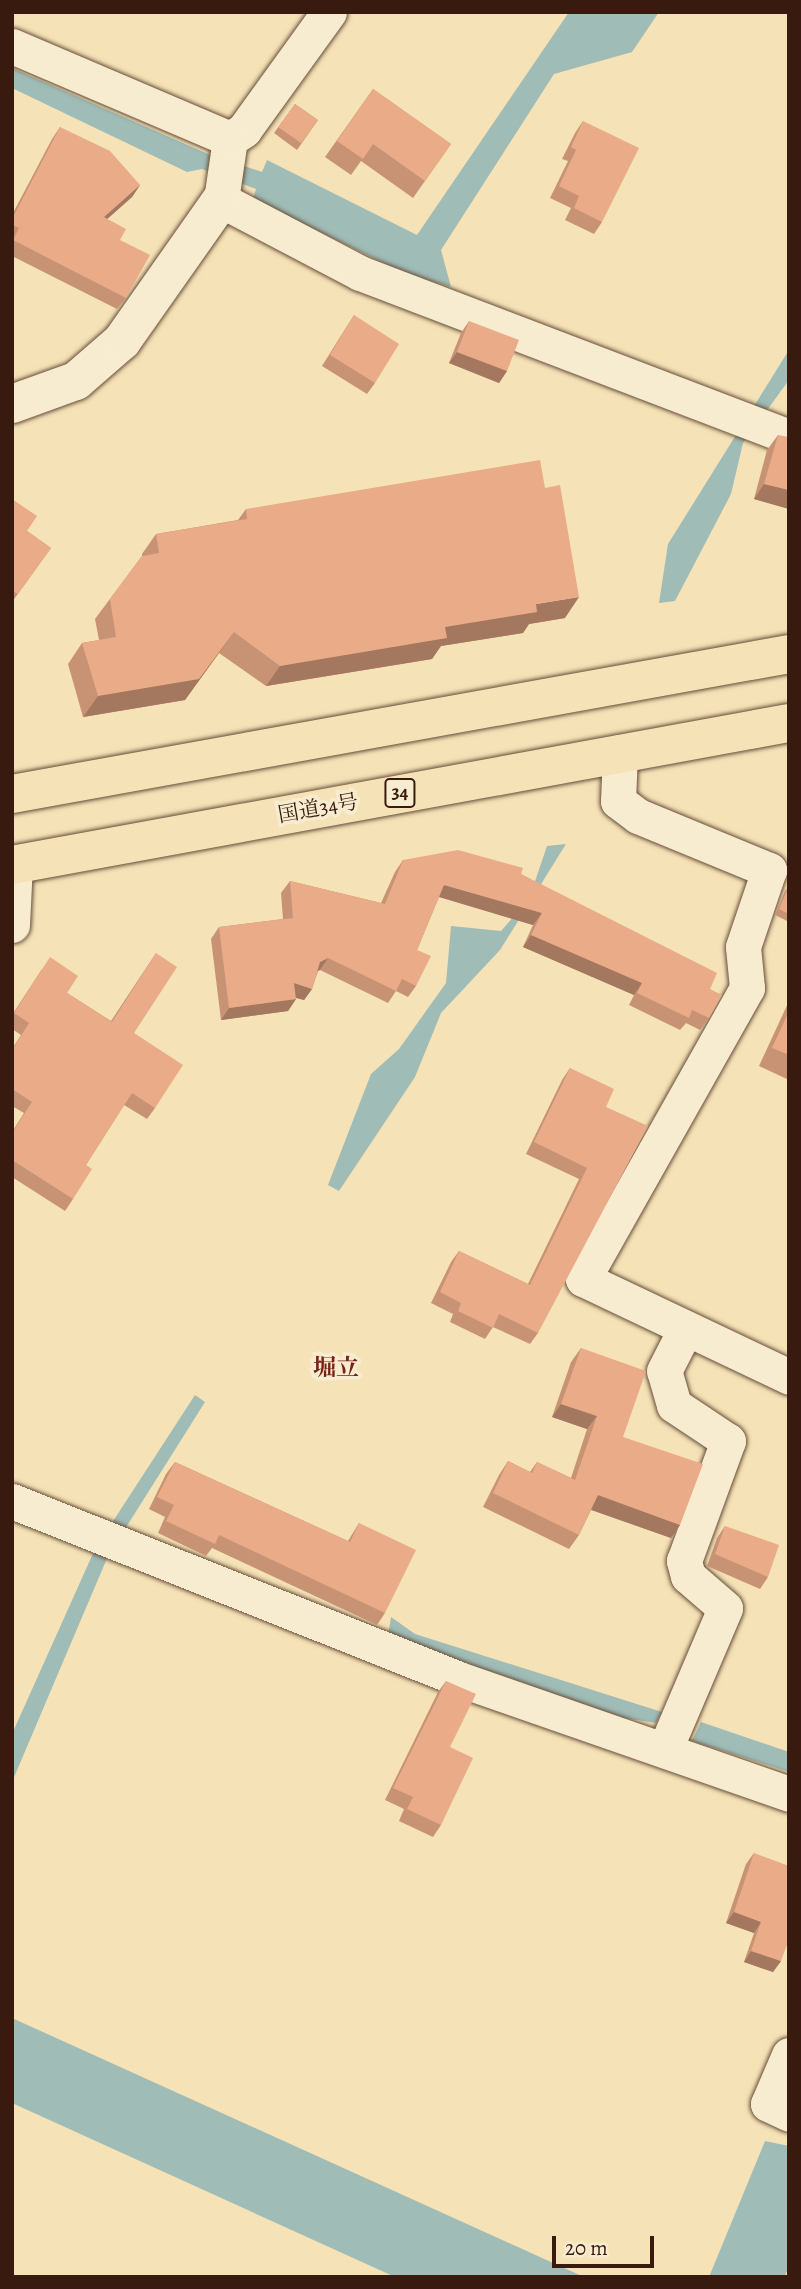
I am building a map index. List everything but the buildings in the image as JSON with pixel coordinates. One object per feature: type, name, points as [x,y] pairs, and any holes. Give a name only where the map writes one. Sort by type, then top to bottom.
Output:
[{"type":"highway","points":[[12,794],[789,654]]},
{"type":"highway","name":"国道34号","points":[[14,864],[789,723]]},
{"type":"street","points":[[12,404],[76,381],[121,341],[226,170],[244,130],[330,12]]},
{"type":"street","points":[[12,47],[226,170],[360,273],[732,416],[781,430]]},
{"type":"street","points":[[620,752],[618,801],[638,816],[769,870],[743,947],[747,988],[583,1279],[789,1377]]},
{"type":"street","points":[[12,925],[14,864]]},
{"type":"street","points":[[665,1749],[725,1608],[688,1576],[684,1561],[728,1441],[674,1405],[664,1371],[686,1328]]},
{"type":"street","points":[[12,1501],[456,1678],[789,1794]]},
{"type":"street","points":[[789,2055],[768,2104],[789,2113]]},
{"type":"water","points":[[569,12],[659,12],[632,52],[554,74],[441,250],[451,287],[404,273],[253,199],[256,189],[202,169],[187,172],[12,88],[12,68],[208,154],[262,172],[267,160],[417,235]]},
{"type":"water","points":[[789,350],[789,380],[743,443],[731,494],[675,601],[659,603],[668,544]]},
{"type":"water","points":[[566,844],[500,950],[441,1013],[415,1077],[339,1191],[328,1185],[371,1074],[399,1049],[446,983],[451,926],[501,931],[529,899],[547,846]]},
{"type":"water","points":[[195,1395],[205,1402],[108,1556],[12,1782],[12,1734],[95,1549]]},
{"type":"water","points":[[391,1617],[415,1634],[662,1712],[656,1723],[624,1718],[388,1636]]},
{"type":"water","points":[[701,1722],[789,1752],[789,1772],[692,1741]]},
{"type":"water","points":[[12,2018],[584,2277],[395,2277],[12,2103]]},
{"type":"water","points":[[765,2141],[789,2146],[789,2267],[784,2277],[709,2277]]},
{"type":"district","name":"堀立","points":[[336,1368]]}]
